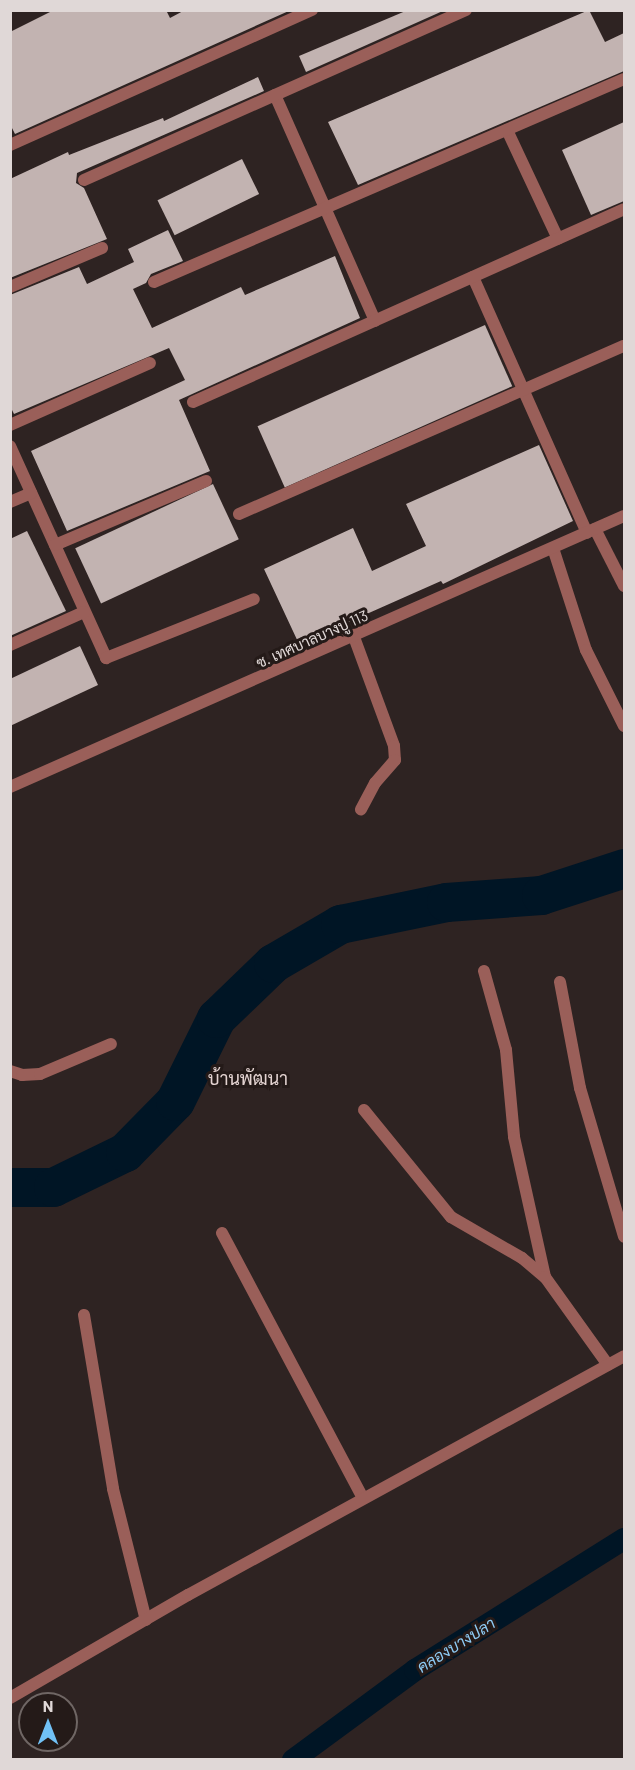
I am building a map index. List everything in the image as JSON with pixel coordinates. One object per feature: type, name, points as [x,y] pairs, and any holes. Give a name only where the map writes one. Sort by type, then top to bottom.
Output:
[{"type":"street","points":[[10,145],[312,10]]},
{"type":"street","points":[[84,180],[465,10]]},
{"type":"street","points":[[154,282],[624,79]]},
{"type":"street","points":[[275,95],[375,321]]},
{"type":"street","points":[[507,130],[558,239]]},
{"type":"street","points":[[193,402],[624,209]]},
{"type":"street","points":[[10,286],[102,248]]},
{"type":"street","points":[[473,277],[591,531],[624,586]]},
{"type":"street","points":[[239,514],[624,346]]},
{"type":"street","points":[[10,425],[150,363]]},
{"type":"street","points":[[10,446],[105,658],[254,599]]},
{"type":"street","points":[[55,545],[206,481]]},
{"type":"street","points":[[10,502],[31,493]]},
{"type":"street","name":"ซ. เทศบาลบางปู 113","points":[[10,787],[624,516]]},
{"type":"street","points":[[553,549],[586,650],[624,726]]},
{"type":"street","points":[[10,645],[84,612]]},
{"type":"street","points":[[354,637],[388,729],[395,760],[375,783],[361,809]]},
{"type":"street","points":[[484,971],[506,1050],[514,1137],[545,1277]]},
{"type":"street","points":[[560,982],[580,1088],[624,1237]]},
{"type":"street","points":[[10,1071],[22,1076],[40,1074],[111,1044]]},
{"type":"street","points":[[364,1110],[451,1217],[522,1258],[545,1277],[608,1365]]},
{"type":"street","points":[[222,1233],[363,1498]]},
{"type":"street","points":[[84,1315],[113,1489],[146,1620]]},
{"type":"street","points":[[10,1698],[363,1498],[624,1356]]},
{"type":"building","points":[[54,10],[166,10],[170,18],[185,10],[291,10],[15,134],[10,124],[10,32]]},
{"type":"building","points":[[408,10],[445,10],[306,72],[299,56]]},
{"type":"building","points":[[589,10],[605,42],[624,33],[624,71],[358,185],[328,122]]},
{"type":"building","points":[[258,77],[264,91],[77,173],[76,183],[84,188],[107,239],[10,278],[10,179],[68,152],[69,155],[163,118],[164,121]]},
{"type":"building","points":[[624,122],[624,201],[591,215],[562,150]]},
{"type":"building","points":[[242,159],[259,194],[175,235],[158,200]]},
{"type":"building","points":[[168,230],[183,261],[151,274],[146,283],[133,289],[152,328],[241,287],[245,295],[335,256],[360,318],[179,400],[210,471],[67,531],[31,451],[185,380],[169,348],[14,414],[10,406],[10,295],[79,267],[87,284],[134,262],[128,249]]},
{"type":"building","points":[[485,325],[512,386],[285,487],[258,426]]},
{"type":"building","points":[[539,445],[573,521],[443,584],[441,581],[299,644],[264,569],[353,528],[372,571],[426,546],[406,504]]},
{"type":"building","points":[[213,484],[239,539],[101,604],[75,548]]},
{"type":"building","points":[[27,531],[66,611],[10,636],[10,539]]},
{"type":"building","points":[[80,646],[98,685],[10,726],[10,679]]},
{"type":"waterway","points":[[10,1187],[53,1187],[125,1152],[175,1101],[216,1018],[273,963],[340,924],[446,902],[541,895],[624,868]]},
{"type":"waterway","name":"คลองบางปลา","points":[[293,1760],[415,1670],[624,1539]]},
{"type":"district","name":"บ้านพัฒนา","points":[[248,1078]]}]
